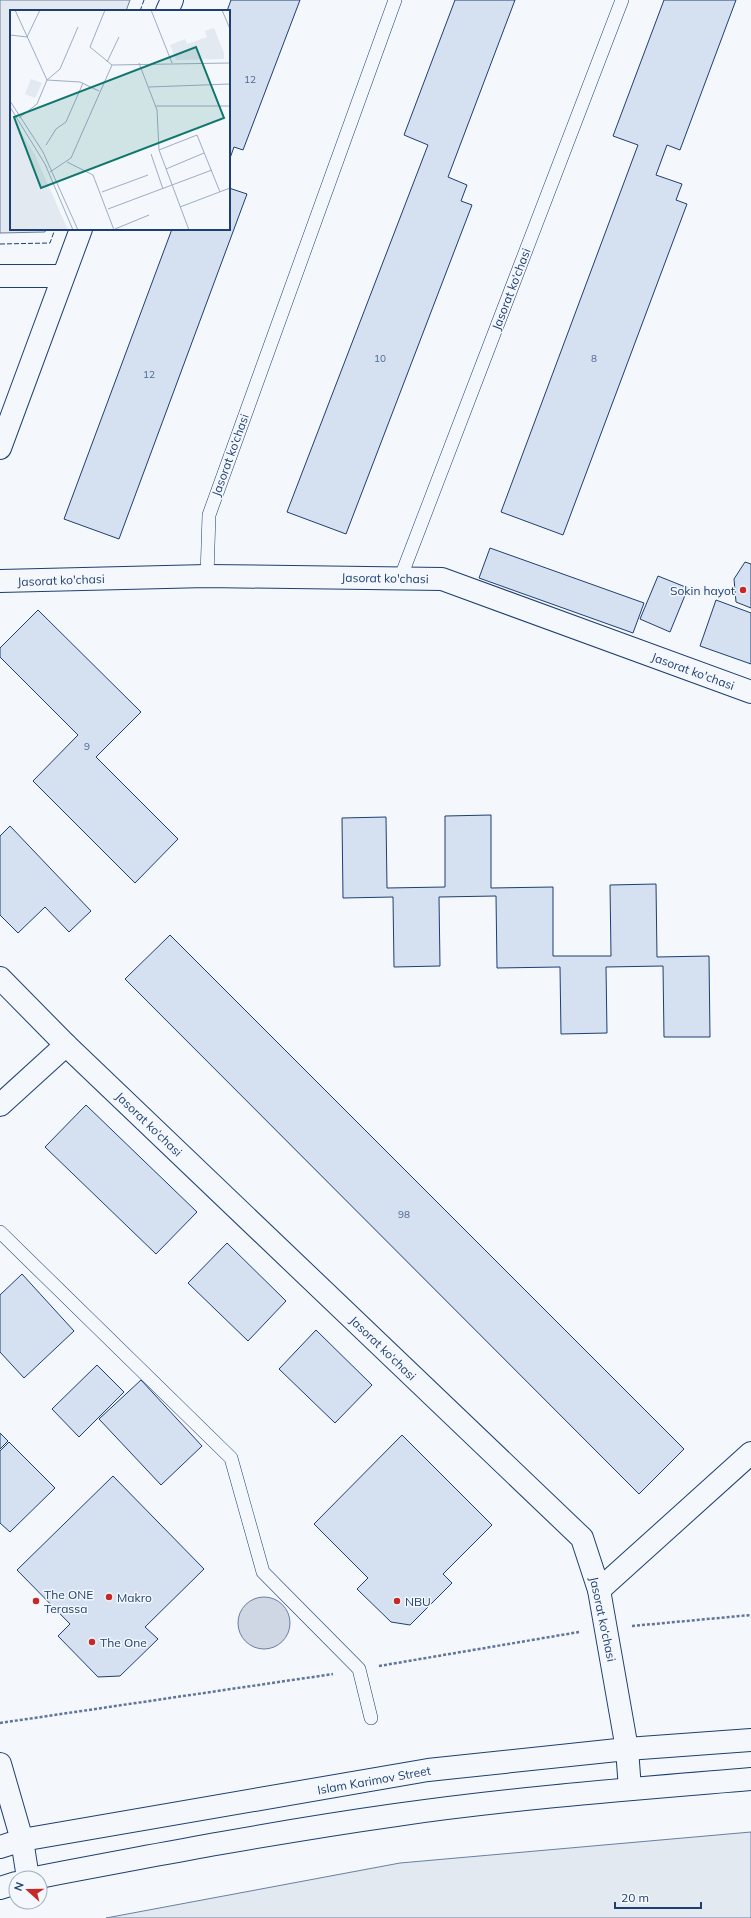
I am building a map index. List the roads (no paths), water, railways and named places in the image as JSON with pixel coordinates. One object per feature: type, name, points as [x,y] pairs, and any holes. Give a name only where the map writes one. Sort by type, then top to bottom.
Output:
[{"type":"street","points":[[167,10],[172,0]]},
{"type":"street","points":[[0,448],[62,276],[81,230]]},
{"type":"street","points":[[0,276],[62,276]]},
{"type":"street","name":"Jasorat ko'chasi","points":[[0,581],[207,576],[442,579],[751,692]]},
{"type":"street","name":"Jasorat ko‘chasi","points":[[0,978],[66,1045],[582,1538],[599,1590],[627,1750],[630,1789]]},
{"type":"street","points":[[0,1105],[66,1045]]},
{"type":"street","points":[[599,1590],[751,1453]]},
{"type":"street","name":"Islam Karimov Street","points":[[0,1847],[22,1840],[428,1770],[627,1750],[751,1740]]},
{"type":"street","points":[[0,1764],[22,1840],[27,1870]]},
{"type":"street","points":[[48,1875],[270,1834],[383,1817],[630,1789],[751,1778]]},
{"type":"lane","name":"Jasorat ko‘chasi","points":[[207,576],[209,515],[395,0]]},
{"type":"lane","name":"Jasorat ko‘chasi","points":[[400,579],[622,0]]},
{"type":"lane","points":[[0,1232],[231,1458],[263,1572],[359,1670],[371,1718]]},
{"type":"place","name":"Sokin hayot","points":[[743,590]]},
{"type":"place","name":"Makro","points":[[109,1597]]},
{"type":"place","name":"The ONE Terassa","points":[[36,1601]]},
{"type":"place","name":"NBU","points":[[397,1601]]},
{"type":"place","name":"The One","points":[[92,1642]]}]
